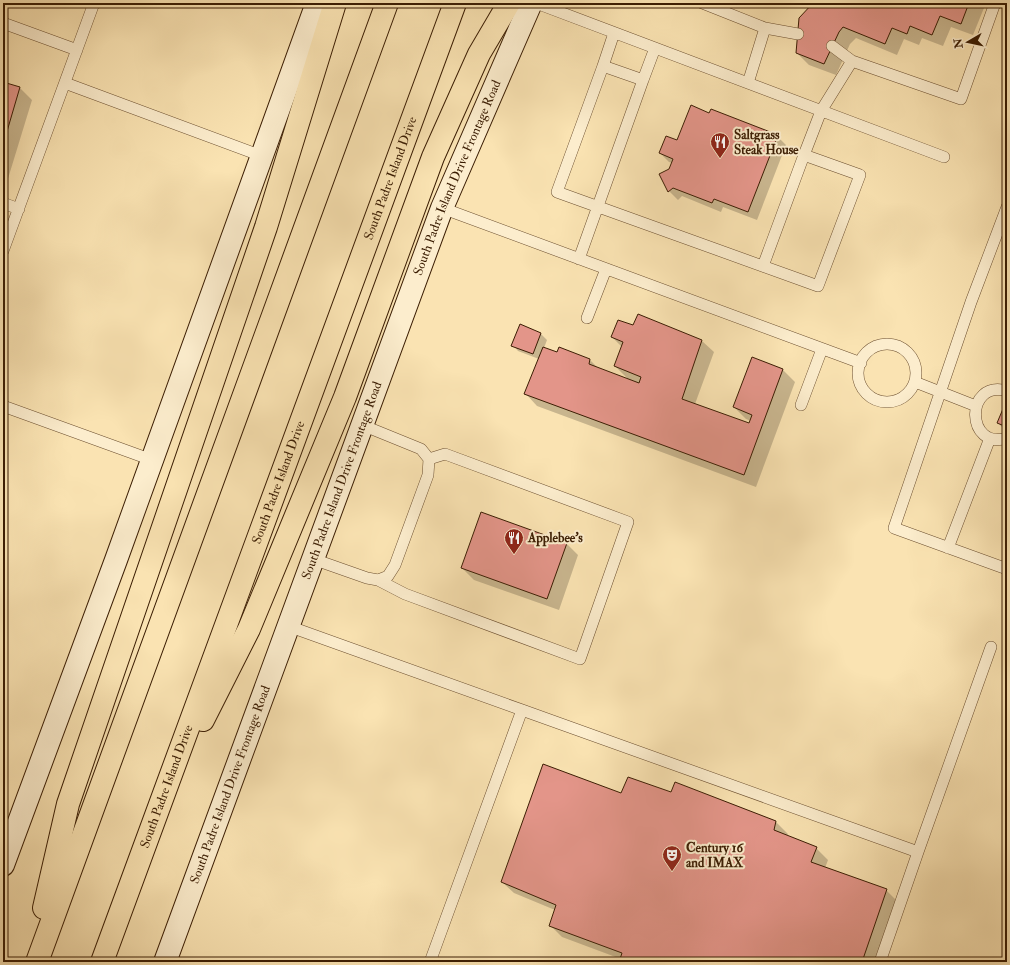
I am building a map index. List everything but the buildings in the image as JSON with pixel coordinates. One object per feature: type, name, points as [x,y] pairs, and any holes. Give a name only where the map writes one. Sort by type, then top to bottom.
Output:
[{"type":"highway","points":[[31,962],[68,804],[266,227],[335,3]]},
{"type":"highway","points":[[37,962],[387,3]]},
{"type":"highway","name":"South Padre Island Drive","points":[[102,962],[455,3]]},
{"type":"highway","points":[[154,819],[249,629],[345,397],[433,158],[479,54],[509,3]]},
{"type":"main road","points":[[3,865],[152,460],[317,3]]},
{"type":"main road","name":"South Padre Island Drive Frontage Road","points":[[165,962],[442,208],[531,3]]},
{"type":"lane","points":[[3,251],[94,3]]},
{"type":"lane","points":[[536,3],[944,157]]},
{"type":"lane","points":[[702,3],[765,28],[798,34]]},
{"type":"lane","points":[[832,46],[852,60],[961,99],[995,3]]},
{"type":"lane","points":[[3,23],[77,50]]},
{"type":"lane","points":[[748,83],[765,28]]},
{"type":"lane","points":[[614,33],[557,192],[818,286],[860,175],[804,155]]},
{"type":"lane","points":[[579,259],[655,48]]},
{"type":"lane","points":[[763,266],[821,111],[852,60]]},
{"type":"lane","points":[[603,66],[643,80]]},
{"type":"lane","points":[[65,83],[262,156]]},
{"type":"lane","points":[[3,203],[19,209]]},
{"type":"lane","points":[[1007,207],[971,302],[894,528],[1007,570]]},
{"type":"lane","points":[[442,208],[861,363]]},
{"type":"lane","points":[[587,318],[606,269]]},
{"type":"lane","points":[[883,344],[897,346],[909,354],[913,360],[916,367],[915,382],[908,393],[897,400],[889,402],[880,401],[866,392],[861,385],[859,376],[861,363],[870,350],[876,346],[883,344]]},
{"type":"lane","points":[[801,405],[822,348]]},
{"type":"lane","points":[[915,382],[976,406]]},
{"type":"lane","points":[[1007,391],[997,390],[984,395],[976,406],[974,415],[976,422],[984,434],[990,438],[998,440],[1007,438]]},
{"type":"lane","points":[[3,406],[152,460]]},
{"type":"lane","points":[[362,425],[421,449],[429,459],[428,475],[395,565],[388,576],[378,580]]},
{"type":"lane","points":[[948,548],[990,438]]},
{"type":"lane","points":[[313,559],[367,578],[378,580],[405,594],[580,659],[628,522],[445,454],[429,459]]},
{"type":"lane","points":[[288,626],[918,852]]},
{"type":"lane","points":[[880,962],[991,647]]},
{"type":"lane","points":[[430,962],[522,710]]},
{"type":"place","name":"Saltgrass Steak House","points":[[720,159]]},
{"type":"place","name":"Applebee's","points":[[514,555]]},
{"type":"place","name":"Century 16 and IMAX","points":[[672,872]]}]
